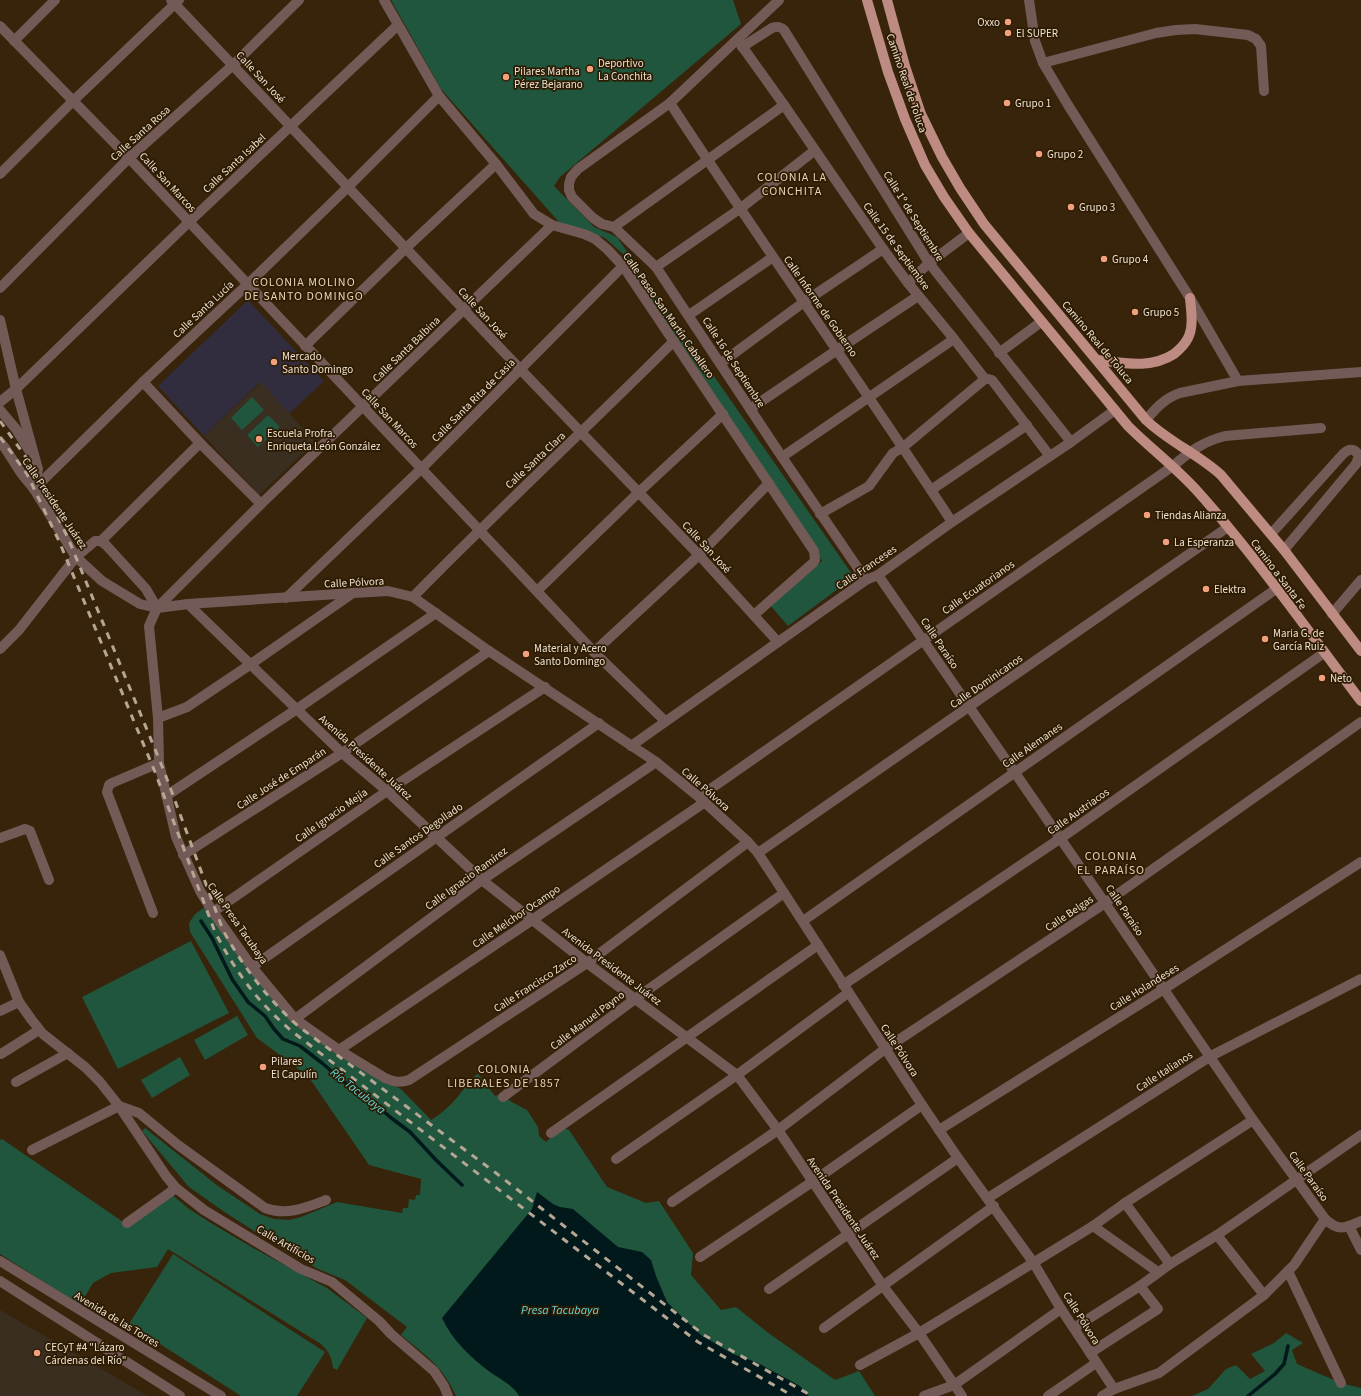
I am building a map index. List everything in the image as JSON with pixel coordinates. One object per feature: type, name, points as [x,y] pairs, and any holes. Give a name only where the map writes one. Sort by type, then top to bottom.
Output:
[{"type":"main road","name":"Camino Real de Toluca","points":[[887,0],[920,114],[960,188],[984,224],[1098,360],[1146,420],[1158,431],[1212,466],[1221,475],[1284,550],[1361,651]]},
{"type":"main road","name":"Camino Real de Toluca","points":[[869,1],[888,72],[908,126],[925,165],[944,197],[969,233],[1128,426],[1146,444],[1173,466]]},
{"type":"main road","points":[[1098,360],[1133,364],[1153,363],[1180,350],[1188,338],[1192,322],[1190,298]]},
{"type":"main road","name":"Camino a Santa Fe","points":[[1173,466],[1228,527],[1361,701]]},
{"type":"street","points":[[14,41],[55,0]]},
{"type":"street","name":"Calle Santa Rosa","points":[[0,288],[129,158],[233,65],[299,0]]},
{"type":"street","name":"Calle Paseo San Martín Caballero","points":[[384,0],[439,96],[496,164],[534,214],[552,225],[584,234],[595,239],[624,266],[814,551],[815,560],[813,564],[754,615]]},
{"type":"street","points":[[670,103],[740,43],[779,0]]},
{"type":"street","points":[[1030,0],[1035,41],[1043,63],[1190,298],[1238,381]]},
{"type":"street","points":[[0,174],[175,1]]},
{"type":"street","name":"Calle San José","points":[[175,1],[233,65],[464,310],[699,555],[778,642]]},
{"type":"street","name":"Calle Santa Isabel","points":[[0,402],[16,389],[189,222],[398,24]]},
{"type":"street","name":"Calle San Marcos","points":[[0,26],[129,158],[594,652],[665,721]]},
{"type":"street","name":"Calle 1º de Septiembre","points":[[740,43],[777,26],[784,30],[928,263],[1071,442]]},
{"type":"street","points":[[1043,63],[1156,33],[1176,30],[1195,29],[1248,35],[1256,39],[1261,46],[1264,91]]},
{"type":"street","name":"Calle 15 de Septiembre","points":[[740,43],[784,105],[814,151],[908,283],[985,379],[992,380],[1049,455]]},
{"type":"street","name":"Calle Santa Lucía","points":[[34,489],[143,382],[248,284],[348,187],[439,96]]},
{"type":"street","name":"Calle Informe de Gobierno","points":[[670,103],[952,522]]},
{"type":"street","name":"Calle 16 de Septiembre","points":[[670,103],[578,169],[568,184],[569,190],[572,197],[593,218],[602,224],[614,227],[656,267],[820,514],[866,580]]},
{"type":"street","points":[[614,227],[784,105]]},
{"type":"street","points":[[656,267],[741,208],[814,151]]},
{"type":"street","points":[[305,346],[406,248],[496,164]]},
{"type":"street","name":"Calle Santa Balbina","points":[[158,608],[261,504],[552,225]]},
{"type":"street","points":[[908,283],[928,263],[969,233]]},
{"type":"street","points":[[721,363],[804,302],[883,249]]},
{"type":"street","points":[[689,315],[773,257]]},
{"type":"street","name":"Calle Santa Rita de Casia","points":[[286,598],[421,469],[624,266]]},
{"type":"street","points":[[750,409],[918,296]]},
{"type":"street","points":[[0,320],[16,389],[38,469],[34,489]]},
{"type":"street","points":[[999,353],[1041,322]]},
{"type":"street","points":[[782,457],[954,339]]},
{"type":"street","name":"Calle Santa Clara","points":[[413,597],[479,529],[581,433],[674,341]]},
{"type":"street","points":[[1146,420],[1171,396],[1180,393],[1238,381],[1361,372]]},
{"type":"street","points":[[820,514],[869,486],[893,453],[902,448],[985,379]]},
{"type":"street","points":[[143,382],[200,443],[261,504]]},
{"type":"street","name":"Calle Presidente Juárez","points":[[0,410],[16,429],[36,460]]},
{"type":"street","name":"Calle Franceses","points":[[631,746],[866,580],[878,574],[1049,455],[1071,442],[1115,410]]},
{"type":"street","points":[[537,591],[639,492],[723,414]]},
{"type":"street","points":[[931,490],[1027,425]]},
{"type":"street","name":"Calle Ecuatorianos","points":[[702,799],[923,640],[1173,466],[1190,451],[1215,438],[1225,436],[1321,428]]},
{"type":"street","name":"Calle Presidente Juárez","points":[[0,442],[34,489],[76,557],[102,581],[124,595],[140,604],[158,608]]},
{"type":"street","points":[[101,542],[200,443]]},
{"type":"street","points":[[1271,534],[1346,451],[1354,450],[1357,452],[1359,456],[1356,464],[1284,550]]},
{"type":"street","points":[[594,652],[699,555],[769,483]]},
{"type":"street","name":"Calle Dominicanos","points":[[758,853],[1228,527]]},
{"type":"street","points":[[0,649],[18,630],[76,557],[95,541],[106,545],[146,589],[158,608]]},
{"type":"street","name":"Calle Paraíso","points":[[878,574],[1106,903],[1253,1120],[1325,1219]]},
{"type":"street","points":[[1332,614],[1361,580]]},
{"type":"street","name":"Calle Alemanes","points":[[803,921],[1276,589]]},
{"type":"street","name":"Calle Pólvora","points":[[158,608],[188,604],[353,592],[388,591],[413,597],[490,651],[656,762],[702,799],[758,853],[803,921],[845,989],[922,1105],[958,1158],[1033,1262],[1061,1309],[1114,1389]]},
{"type":"street","points":[[158,718],[187,707],[353,592]]},
{"type":"street","name":"Avenida Presidente Juárez","points":[[188,604],[342,753],[387,791],[482,880],[587,963],[737,1075],[778,1130],[883,1286],[919,1332],[962,1396]]},
{"type":"street","name":"Calle Presa Tacubaya","points":[[158,608],[150,626],[158,718],[159,763],[176,837],[200,891],[252,967],[295,1019],[339,1050],[385,1078]]},
{"type":"street","points":[[166,796],[297,709],[436,613]]},
{"type":"street","name":"Calle José de Emparán","points":[[183,855],[342,753],[490,651]]},
{"type":"street","name":"Calle Austriacos","points":[[616,1159],[737,1075],[845,989],[1324,653]]},
{"type":"street","name":"Calle Ignacio Mejía","points":[[213,912],[387,791],[545,687]]},
{"type":"street","name":"Calle Belgas","points":[[672,1202],[778,1130],[885,1049],[1106,903],[1361,722]]},
{"type":"street","name":"Calle Santos Degollado","points":[[252,967],[599,723]]},
{"type":"street","name":"Calle Ignacio Ramírez","points":[[295,1019],[482,880],[656,762]]},
{"type":"street","points":[[153,913],[107,792],[112,783],[159,763]]},
{"type":"street","name":"Calle Melchor Ocampo","points":[[339,1050],[532,920],[702,799]]},
{"type":"street","points":[[0,838],[24,829],[30,831],[49,880]]},
{"type":"street","name":"Calle Francisco Zarco","points":[[385,1078],[393,1082],[402,1083],[410,1080],[587,963],[748,842]]},
{"type":"street","name":"Calle Holandeses","points":[[939,1130],[1164,989],[1361,862]]},
{"type":"street","name":"Calle Manuel Payno","points":[[503,1097],[784,892]]},
{"type":"street","points":[[551,1133],[818,946]]},
{"type":"street","name":"Calle Artificios","points":[[0,955],[19,1002],[39,1030],[68,1053],[100,1082],[119,1106],[166,1176],[176,1188],[211,1214],[301,1269],[332,1282],[379,1321],[391,1334],[434,1371],[444,1386],[448,1396]]},
{"type":"street","name":"Calle Italianos","points":[[824,1328],[883,1286],[991,1202],[1211,1056],[1360,982]]},
{"type":"street","points":[[0,1011],[19,1002]]},
{"type":"street","points":[[1,1054],[39,1030]]},
{"type":"street","points":[[16,1082],[68,1053]]},
{"type":"street","points":[[700,1257],[812,1182],[922,1105]]},
{"type":"street","points":[[32,1150],[119,1106],[139,1113],[178,1145],[265,1208],[274,1212],[288,1212],[326,1200]]},
{"type":"street","points":[[860,1365],[919,1332],[1093,1226],[1253,1120]]},
{"type":"street","points":[[1074,1328],[1140,1286],[1170,1264],[1217,1235],[1361,1135]]},
{"type":"street","points":[[769,1289],[958,1158]]},
{"type":"street","points":[[127,1222],[176,1188]]},
{"type":"street","points":[[1126,1203],[1170,1264]]},
{"type":"street","points":[[1102,1396],[1114,1389],[1159,1373],[1264,1295],[1291,1268],[1325,1219],[1333,1227],[1342,1228],[1361,1221]]},
{"type":"street","points":[[1093,1226],[1158,1272]]},
{"type":"street","points":[[1349,1226],[1361,1250]]},
{"type":"street","points":[[1217,1235],[1264,1295]]},
{"type":"street","name":"Avenida de las Torres","points":[[0,1261],[221,1396]]},
{"type":"street","points":[[1291,1268],[1341,1383]]},
{"type":"street","points":[[0,1281],[180,1396]]},
{"type":"street","points":[[1090,1353],[1158,1309],[1140,1286]]},
{"type":"street","points":[[924,1396],[954,1385],[1061,1309]]},
{"type":"street","points":[[72,1327],[81,1311]]},
{"type":"street","points":[[1048,1396],[1096,1363]]},
{"type":"shaded area","points":[[248,300],[324,381],[289,414],[260,382],[204,436],[158,386]]},
{"type":"shaded area","name":"Escuela Profra. Enriqueta León González","points":[[261,382],[315,442],[259,495],[204,436]]},
{"type":"shaded area","name":"CECyT #4 \"Lázaro Cárdenas del Río\"","points":[[0,1310],[148,1396],[0,1396]]},
{"type":"green space","name":"Deportivo La Conchita","points":[[391,0],[733,0],[741,24],[560,177],[554,186],[594,227],[617,237],[854,577],[788,626],[771,606],[822,561],[692,360],[620,259],[634,264],[605,238],[559,222],[441,89]]},
{"type":"green space","points":[[252,397],[264,410],[242,430],[231,418]]},
{"type":"green space","points":[[268,415],[280,427],[258,447],[247,435]]},
{"type":"green space","points":[[205,907],[292,1021],[402,1090],[431,1120],[456,1099],[472,1079],[478,1074],[495,1096],[503,1093],[510,1101],[527,1110],[538,1127],[539,1136],[546,1142],[562,1127],[569,1130],[607,1187],[646,1203],[659,1201],[693,1253],[691,1275],[721,1310],[736,1307],[767,1332],[835,1380],[859,1371],[875,1396],[456,1396],[445,1377],[433,1362],[401,1335],[407,1327],[345,1280],[318,1269],[265,1238],[189,1187],[142,1131],[145,1128],[218,1186],[260,1214],[274,1219],[289,1220],[301,1217],[337,1202],[402,1213],[403,1208],[408,1208],[409,1199],[415,1200],[416,1195],[420,1195],[421,1179],[369,1165],[308,1076],[257,1038],[190,932],[189,923],[195,914]]},
{"type":"green space","points":[[191,941],[229,1013],[118,1069],[82,997]]},
{"type":"green space","points":[[237,1016],[248,1035],[205,1060],[194,1040]]},
{"type":"green space","points":[[180,1057],[190,1075],[152,1098],[141,1080]]},
{"type":"green space","points":[[2,1139],[126,1224],[170,1193],[189,1209],[211,1223],[253,1248],[327,1288],[367,1318],[337,1370],[333,1368],[330,1355],[321,1344],[168,1249],[157,1267],[111,1273],[93,1283],[80,1305],[0,1254],[0,1140]]},
{"type":"green space","points":[[173,1254],[325,1352],[297,1396],[241,1396],[129,1324]]},
{"type":"green space","points":[[1286,1333],[1303,1343],[1292,1350],[1297,1364],[1341,1383],[1361,1388],[1361,1396],[1192,1396],[1208,1389],[1226,1369],[1236,1365],[1250,1379],[1265,1371],[1251,1354],[1274,1343]]},
{"type":"water","name":"Presa Tacubaya","points":[[537,1192],[553,1204],[560,1207],[573,1209],[618,1247],[642,1252],[651,1260],[667,1302],[701,1335],[733,1354],[756,1362],[800,1386],[809,1396],[519,1396],[510,1385],[490,1372],[469,1355],[451,1334],[442,1318],[532,1209]]},
{"type":"waterway","name":"Río Tacubaya","points":[[201,921],[212,938],[232,979],[248,1002],[265,1016],[283,1039],[300,1046],[344,1082],[367,1097],[410,1132],[462,1185]]},
{"type":"waterway","points":[[1248,1396],[1275,1374],[1284,1364],[1288,1346]]},
{"type":"railway","points":[[0,421],[33,467],[68,538],[164,771],[223,930],[239,957],[256,981],[298,1026],[496,1173],[704,1335],[812,1396]]},
{"type":"railway","points":[[0,437],[27,474],[59,541],[155,772],[215,932],[240,975],[249,987],[281,1022],[294,1033],[698,1342],[793,1396]]},
{"type":"place","name":"Oxxo","points":[[1008,22]]},
{"type":"place","name":"El SUPER","points":[[1008,33]]},
{"type":"place","name":"Deportivo La Conchita","points":[[590,69]]},
{"type":"place","name":"Pilares Martha Pérez Bejarano","points":[[506,77]]},
{"type":"place","name":"Grupo 1","points":[[1007,103]]},
{"type":"place","name":"Grupo 2","points":[[1039,154]]},
{"type":"place","name":"Grupo 3","points":[[1071,207]]},
{"type":"place","name":"Grupo 4","points":[[1104,259]]},
{"type":"place","name":"Grupo 5","points":[[1135,312]]},
{"type":"place","name":"Mercado Santo Domingo","points":[[274,362]]},
{"type":"place","name":"Escuela Profra. Enriqueta León González","points":[[259,439]]},
{"type":"place","name":"Tiendas Alianza","points":[[1147,515]]},
{"type":"place","name":"La Esperanza","points":[[1166,542]]},
{"type":"place","name":"Elektra","points":[[1206,589]]},
{"type":"place","name":"Maria G. de García Ruiz","points":[[1265,639]]},
{"type":"place","name":"Material y Acero Santo Domingo","points":[[526,654]]},
{"type":"place","name":"Neto","points":[[1322,678]]},
{"type":"place","name":"Pilares El Capulín","points":[[263,1067]]},
{"type":"place","name":"CECyT #4 \"Lázaro Cárdenas del Río\"","points":[[37,1353]]},
{"type":"district","name":"COLONIA LA CONCHITA","points":[[792,184]]},
{"type":"district","name":"COLONIA MOLINO DE SANTO DOMINGO","points":[[304,289]]},
{"type":"district","name":"COLONIA EL PARAÍSO","points":[[1111,863]]},
{"type":"district","name":"COLONIA LIBERALES DE 1857","points":[[504,1076]]}]
